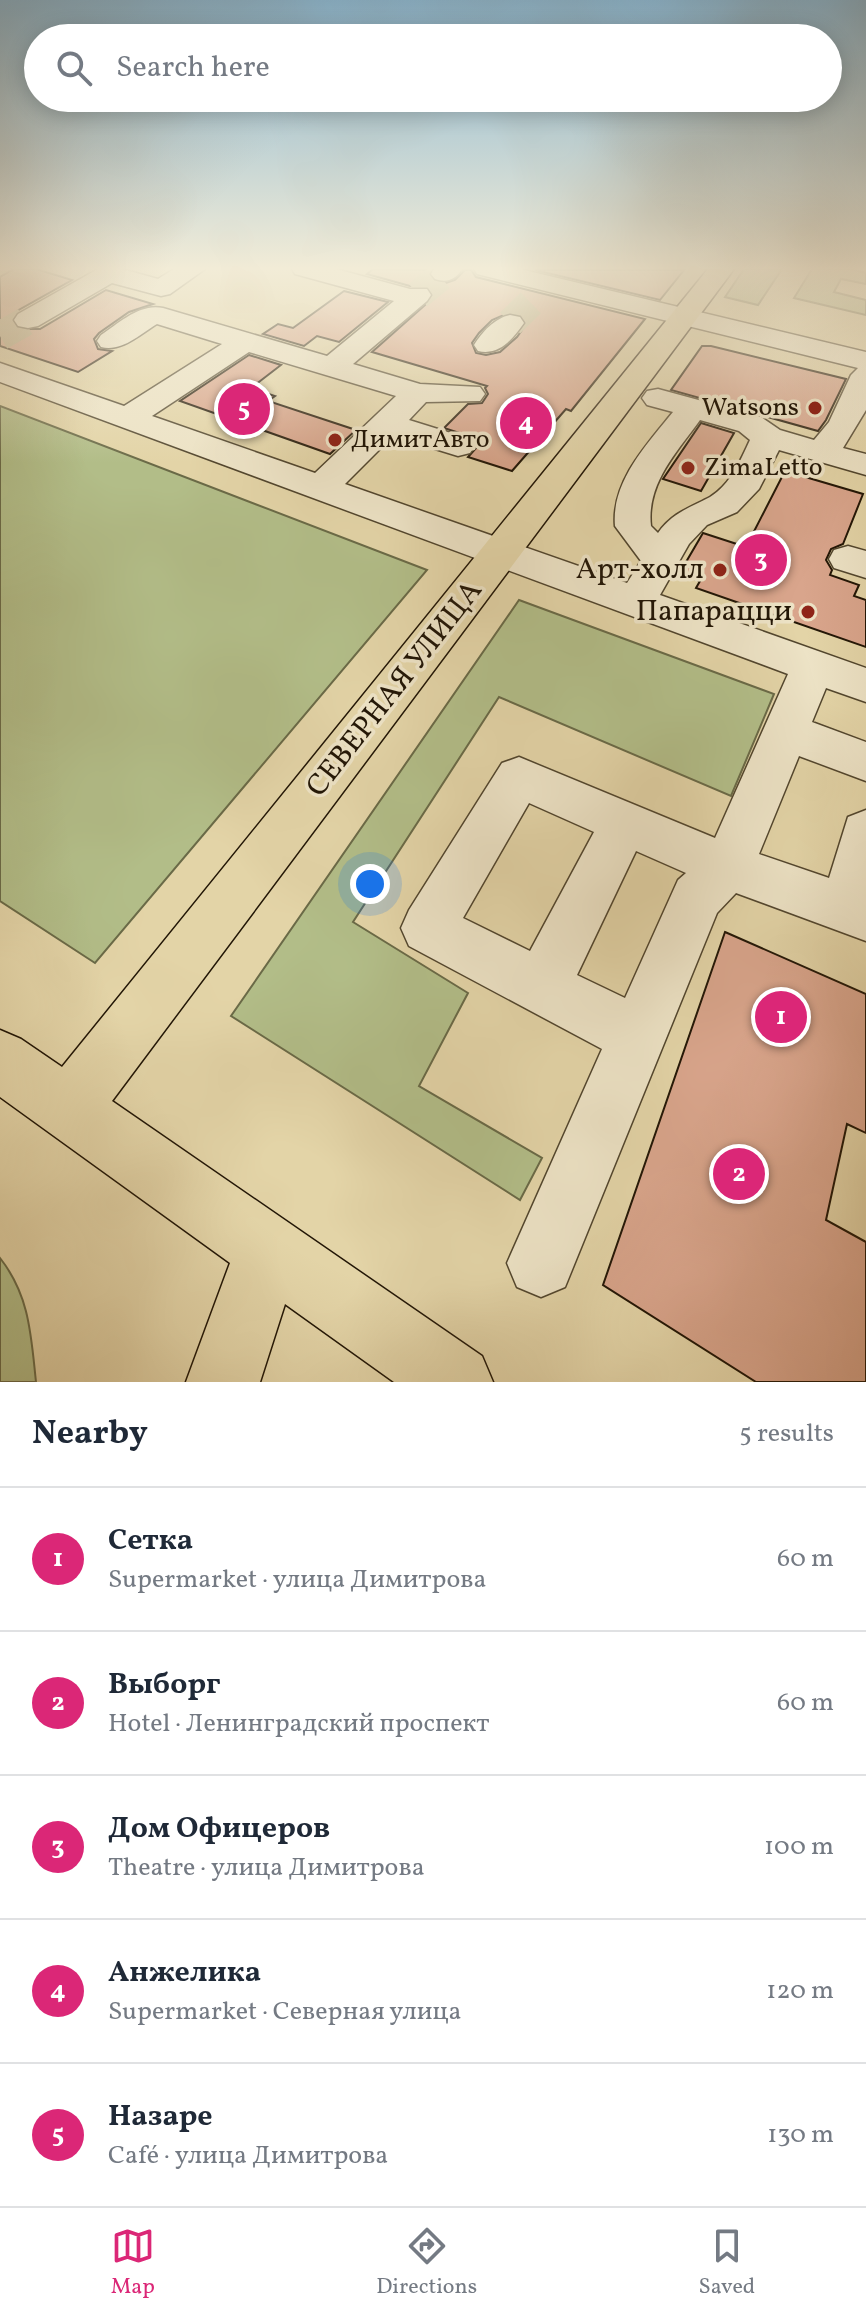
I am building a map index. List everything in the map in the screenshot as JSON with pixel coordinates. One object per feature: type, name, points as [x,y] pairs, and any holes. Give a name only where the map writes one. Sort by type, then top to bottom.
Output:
[{"type":"main road","name":"СЕВЕРНАЯ УЛИЦА","points":[[68,1110],[672,333]]},
{"type":"main road","points":[[0,1060],[456,1382]]},
{"type":"main road","points":[[223,1382],[268,1252]]},
{"type":"street","points":[[111,341],[120,333]]},
{"type":"street","points":[[229,333],[418,393],[469,394]]},
{"type":"street","points":[[332,367],[372,333]]},
{"type":"street","points":[[488,345],[500,333]]},
{"type":"street","points":[[753,333],[866,361]]},
{"type":"street","points":[[127,418],[246,341]]},
{"type":"street","points":[[0,372],[866,685]]},
{"type":"street","points":[[822,452],[855,427],[866,375]]},
{"type":"street","points":[[320,488],[418,393]]},
{"type":"street","points":[[658,398],[750,424],[768,437],[866,465]]},
{"type":"street","points":[[661,559],[634,528],[630,504],[642,479],[693,408]]},
{"type":"street","points":[[387,423],[458,446]]},
{"type":"street","points":[[636,602],[674,537],[694,517],[724,504],[747,482],[768,437]]},
{"type":"street","points":[[541,1263],[697,897],[728,867],[813,666]]},
{"type":"street","points":[[785,731],[866,762]]},
{"type":"street","points":[[636,1035],[428,928],[519,777],[728,867],[856,912],[866,832]]},
{"type":"street","points":[[542,987],[624,823]]},
{"type":"green space","points":[[0,406],[427,570],[95,963],[0,901]]},
{"type":"green space","points":[[519,600],[774,694],[731,796],[499,697],[353,922],[468,993],[419,1086],[542,1158],[520,1200],[231,1016]]},
{"type":"green space","points":[[0,1258],[18,1287],[23,1302],[36,1382],[0,1382]]},
{"type":"building","points":[[0,333],[99,333],[94,339],[98,349],[112,351],[78,372],[0,346]]},
{"type":"building","points":[[349,333],[339,342],[317,336],[304,346],[263,334]]},
{"type":"building","points":[[393,333],[479,333],[472,343],[476,353],[486,355],[500,352],[520,333],[633,333],[571,411],[566,409],[512,471],[468,457],[478,446],[472,437],[444,428],[468,404],[482,403],[488,394],[487,386],[372,352]]},
{"type":"building","points":[[702,346],[846,379],[818,431],[671,390]]},
{"type":"building","points":[[249,355],[281,365],[251,388],[275,396],[268,401],[356,430],[330,454],[180,401]]},
{"type":"building","points":[[701,423],[734,433],[701,491],[663,479]]},
{"type":"building","points":[[785,471],[863,494],[843,544],[831,549],[826,560],[832,570],[830,575],[859,585],[854,596],[866,600],[866,647],[696,588],[700,581],[679,574],[703,533],[746,547]]},
{"type":"building","points":[[725,932],[866,994],[866,1133],[847,1124],[826,1220],[866,1242],[866,1382],[756,1382],[603,1285]]},
{"type":"tunnel","points":[[0,336],[4,333]]},
{"type":"place","name":"Watsons","points":[[815,408]]},
{"type":"place","name":"Назаре","points":[[244,409]]},
{"type":"place","name":"Анжелика","points":[[526,423]]},
{"type":"place","name":"ДимитАвто","points":[[335,440]]},
{"type":"place","name":"ZimaLetto","points":[[688,468]]},
{"type":"place","name":"Дом Офицеров","points":[[761,560]]},
{"type":"place","name":"Арт-холл","points":[[720,570]]},
{"type":"place","name":"Папарацци","points":[[808,612]]},
{"type":"place","name":"Сетка","points":[[781,1017]]},
{"type":"place","name":"Выборг","points":[[739,1174]]}]
